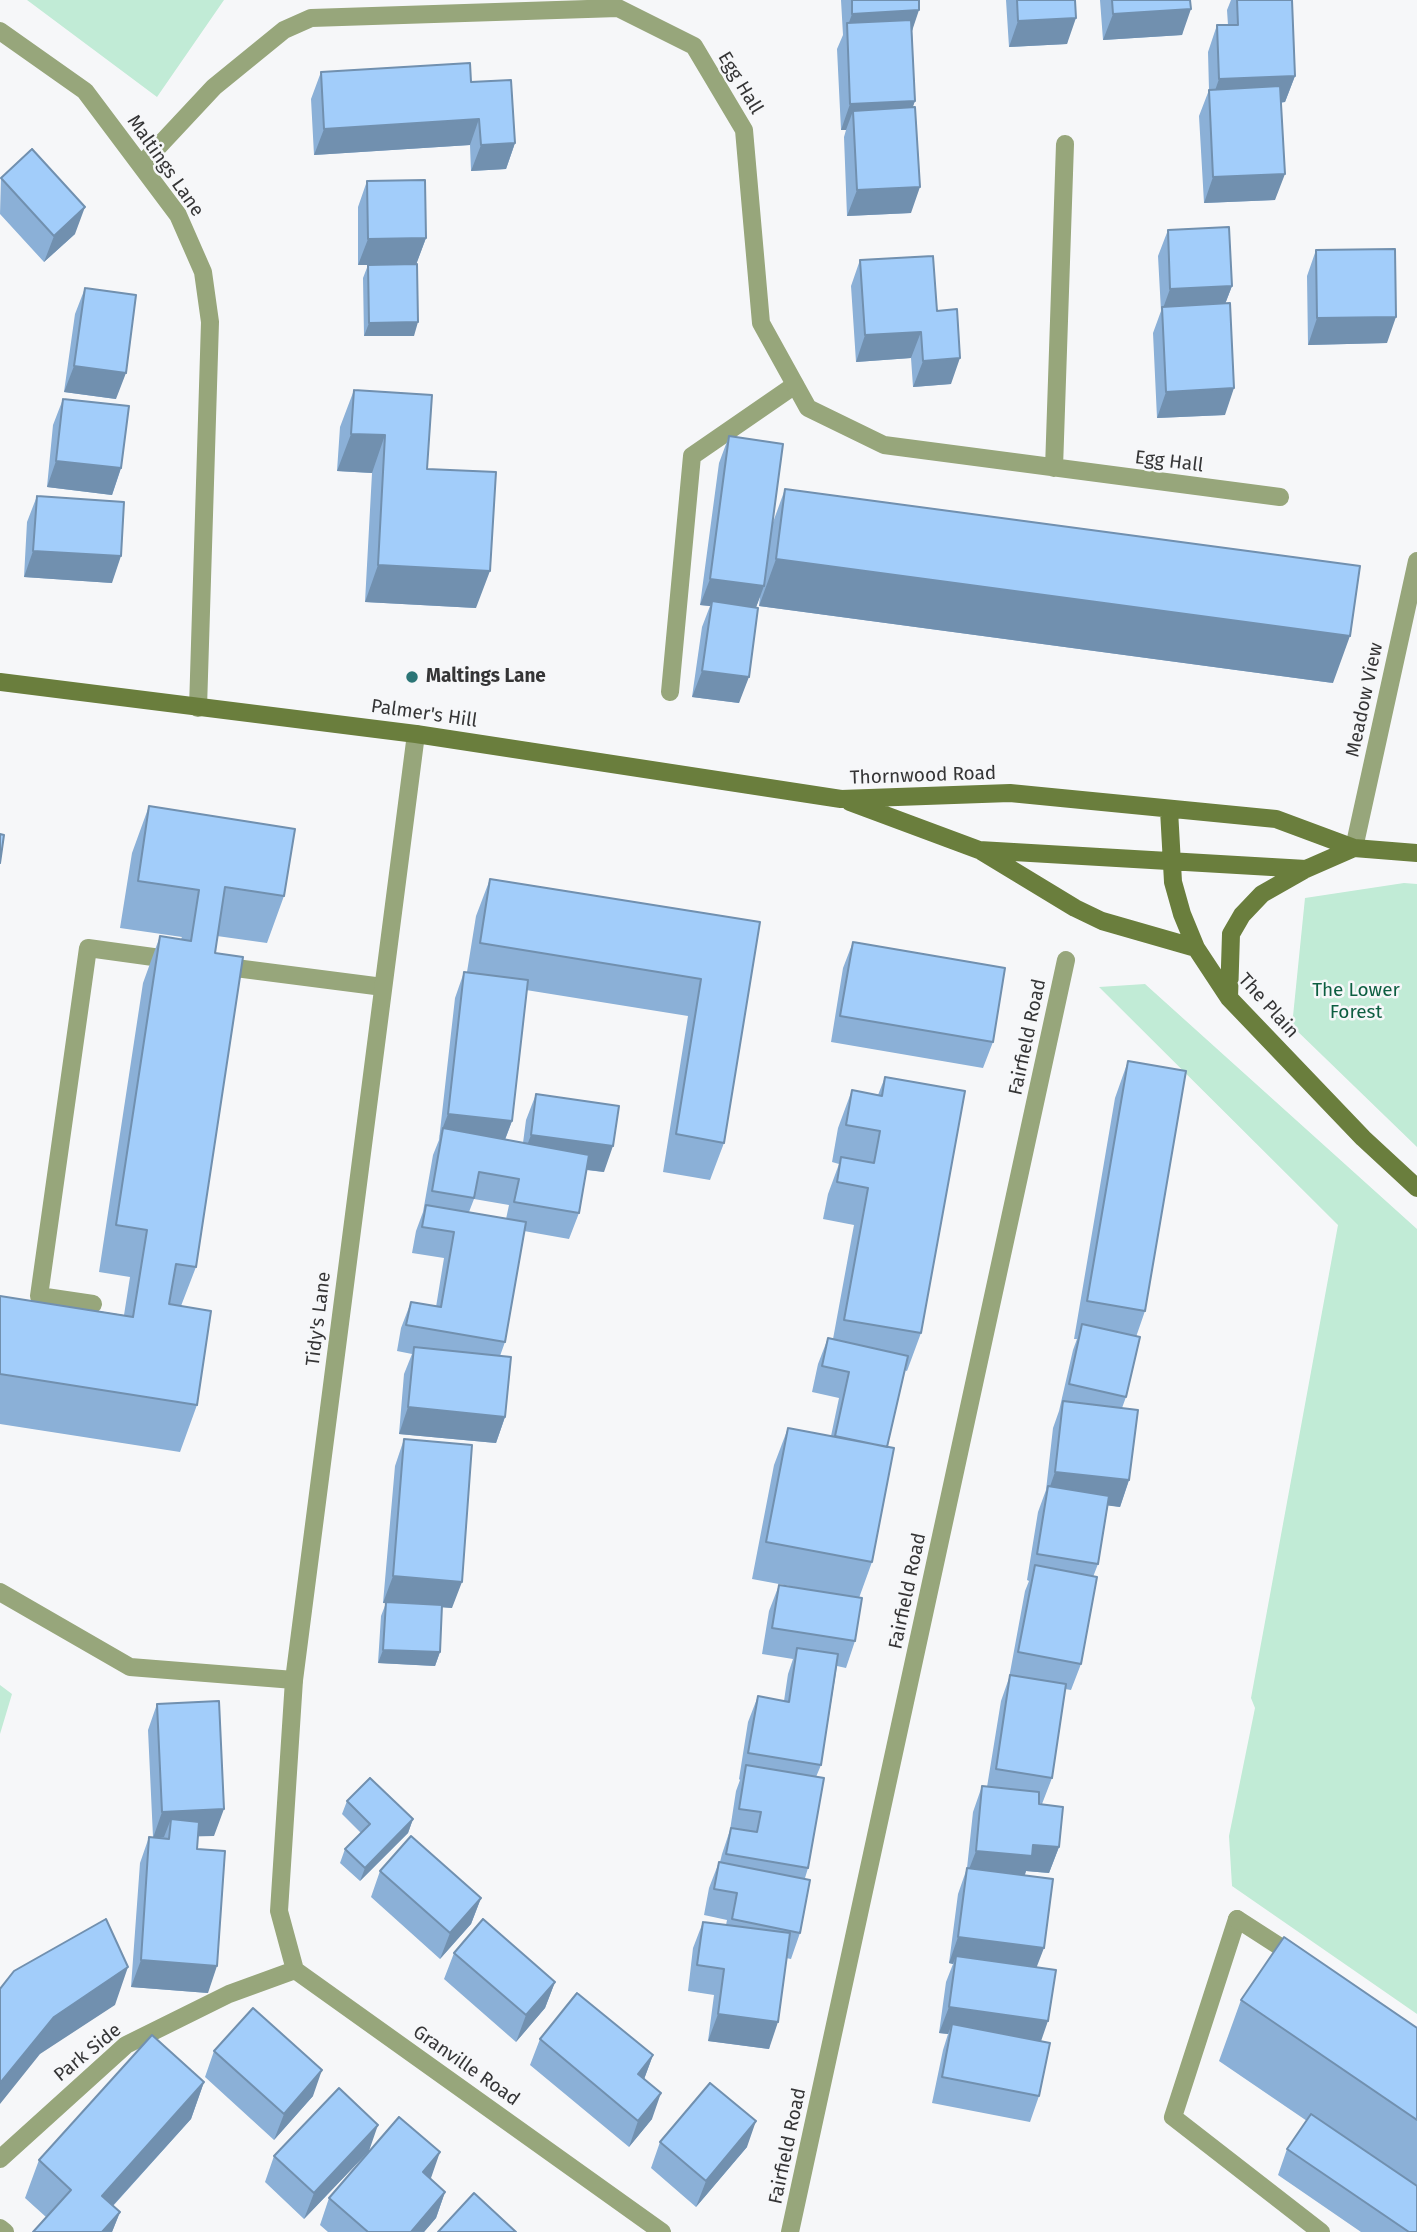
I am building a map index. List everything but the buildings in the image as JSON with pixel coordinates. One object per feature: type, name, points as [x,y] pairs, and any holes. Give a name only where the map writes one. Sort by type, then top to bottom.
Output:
[{"type":"main road","name":"Palmer's Hill","points":[[0,682],[416,734],[841,799]]},
{"type":"main road","name":"Thornwood Road","points":[[841,799],[1010,793],[1276,819],[1354,848],[1417,853]]},
{"type":"main road","name":"Thornwood Road","points":[[841,799],[978,850],[1306,869],[1354,848]]},
{"type":"main road","name":"The Plain","points":[[1169,810],[1171,861],[1182,914],[1196,948],[1229,998],[1363,1138],[1417,1188]]},
{"type":"main road","points":[[978,850],[1075,908],[1102,921],[1196,948]]},
{"type":"main road","points":[[1229,998],[1231,934],[1262,894],[1306,869]]},
{"type":"street","name":"Egg Hall","points":[[142,164],[214,87],[284,30],[310,18],[618,8],[694,46],[744,130],[761,323],[808,408],[884,445],[1280,497]]},
{"type":"street","name":"Maltings Lane","points":[[0,31],[85,91],[178,215],[203,272],[210,322],[198,708]]},
{"type":"street","points":[[1054,468],[1065,144]]},
{"type":"street","points":[[670,692],[692,456],[795,386]]},
{"type":"street","name":"Meadow View","points":[[1354,848],[1417,561]]},
{"type":"street","name":"Tidy's Lane","points":[[295,1970],[279,1911],[294,1680],[416,734]]},
{"type":"street","points":[[93,1304],[39,1296],[88,948],[383,987]]},
{"type":"street","name":"Fairfield Road","points":[[790,2232],[1066,960]]},
{"type":"street","points":[[0,1592],[130,1667],[294,1680]]},
{"type":"street","points":[[1316,1969],[1237,1919],[1172,2117],[1321,2232]]},
{"type":"street","name":"Park Side","points":[[0,2159],[126,2045],[229,1994],[295,1970]]},
{"type":"street","name":"Granville Road","points":[[295,1970],[663,2232]]},
{"type":"street","points":[[0,2228],[5,2232]]},
{"type":"green space","points":[[27,0],[224,0],[157,97]]},
{"type":"green space","name":"The Lower Forest","points":[[1404,883],[1417,884],[1417,1147],[1292,1026],[1305,898]]},
{"type":"green space","points":[[1145,984],[1417,1229],[1417,2014],[1232,1886],[1229,1836],[1255,1708],[1251,1698],[1338,1225],[1099,987]]},
{"type":"green space","points":[[0,1685],[12,1694],[0,1734]]},
{"type":"place","name":"Maltings Lane","points":[[412,677]]}]
